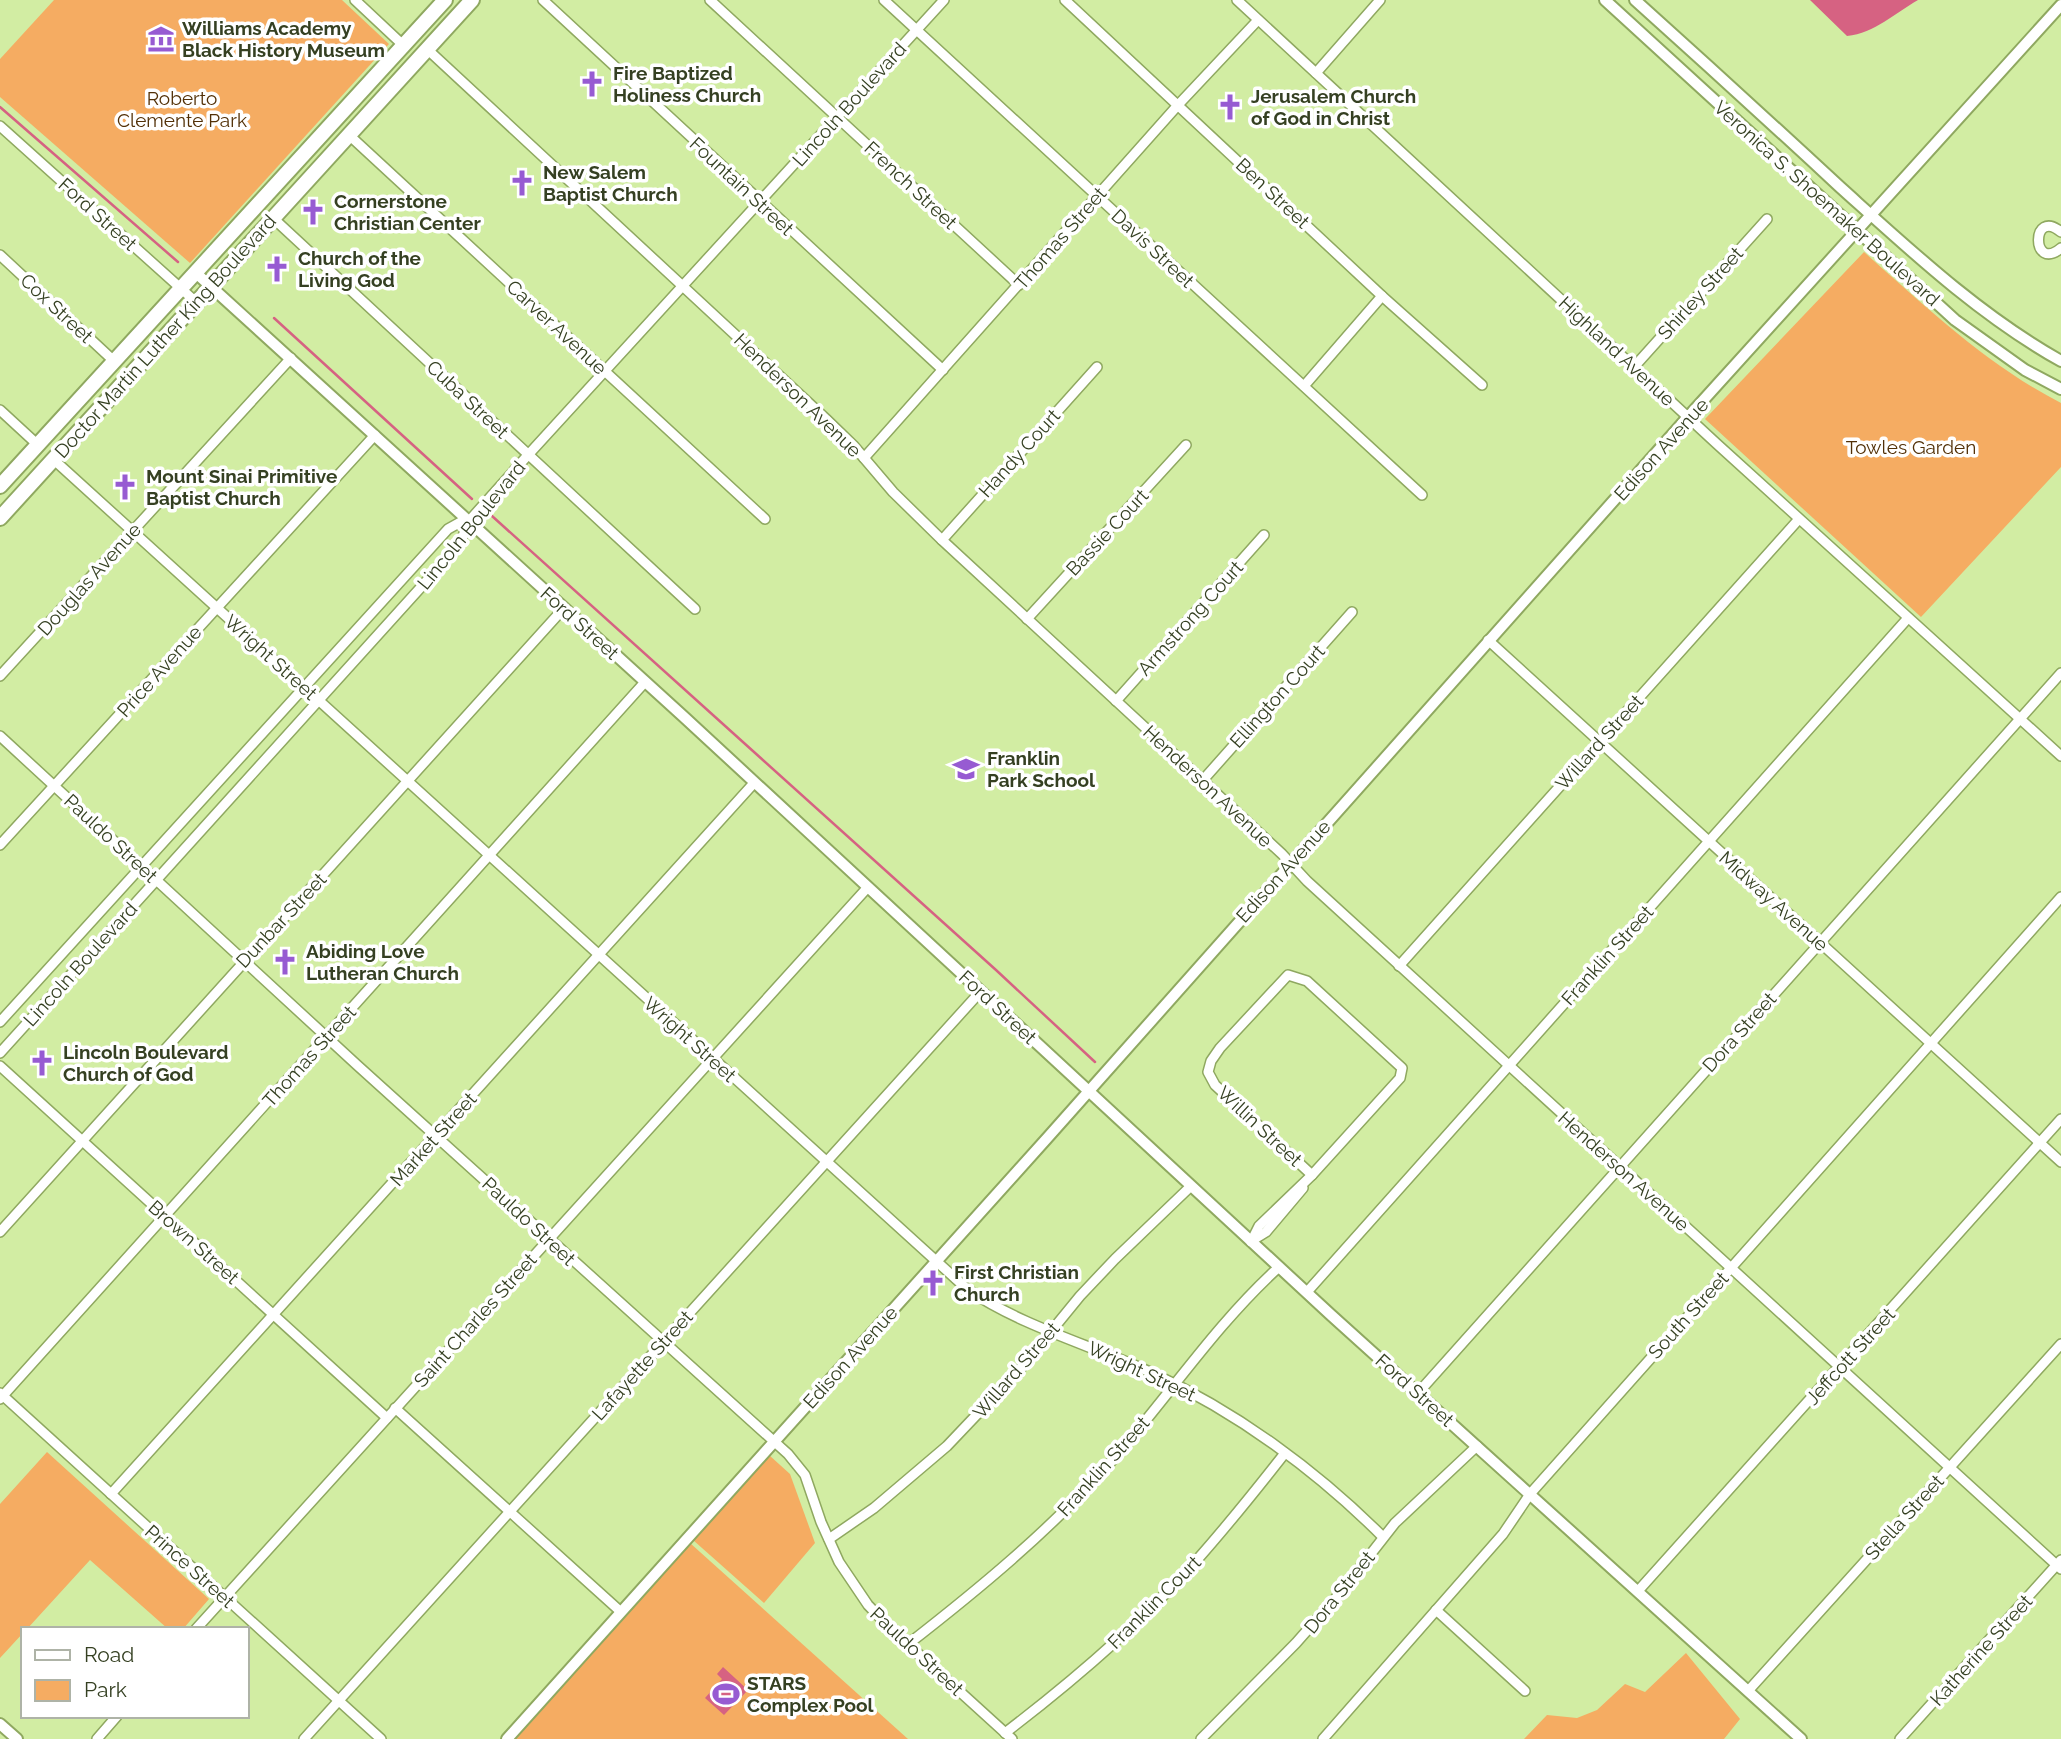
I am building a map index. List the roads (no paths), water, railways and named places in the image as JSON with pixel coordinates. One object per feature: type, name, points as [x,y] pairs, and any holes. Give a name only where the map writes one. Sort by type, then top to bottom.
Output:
[{"type":"main road","name":"Doctor Martin Luther King Boulevard","points":[[0,486],[445,0]]},
{"type":"main road","name":"Doctor Martin Luther King Boulevard","points":[[0,518],[472,0]]},
{"type":"main road","points":[[403,45],[407,55],[404,74]]},
{"type":"main road","points":[[51,430],[49,447],[53,459]]},
{"type":"street","points":[[355,0],[403,45]]},
{"type":"street","name":"Fountain Street","points":[[543,0],[943,370]]},
{"type":"street","name":"French Street","points":[[710,0],[1019,285]]},
{"type":"street","name":"Davis Street","points":[[884,0],[1422,495]]},
{"type":"street","name":"Lincoln Boulevard","points":[[0,1053],[461,541],[468,520],[944,0]]},
{"type":"street","name":"Ben Street","points":[[1065,0],[1382,296],[1482,385]]},
{"type":"street","name":"Highland Avenue","points":[[1237,0],[1799,519],[2061,756]]},
{"type":"street","points":[[1316,73],[1380,0]]},
{"type":"street","name":"Veronica S. Shoemaker Boulevard","points":[[1605,0],[1955,320],[2025,370],[2061,389]]},
{"type":"street","name":"Veronica S. Shoemaker Boulevard","points":[[1635,0],[1968,299],[2027,342],[2061,361]]},
{"type":"street","name":"Edison Avenue","points":[[507,1739],[1488,640],[2061,5]]},
{"type":"street","name":"Thomas Street","points":[[864,458],[1178,105],[1258,20]]},
{"type":"street","name":"Henderson Avenue","points":[[427,49],[826,419],[893,492],[942,540],[1203,780],[1399,966],[2060,1565]]},
{"type":"street","name":"Ford Street","points":[[0,126],[196,302]]},
{"type":"street","name":"Carver Avenue","points":[[349,135],[765,519]]},
{"type":"street","name":"Cuba Street","points":[[273,218],[695,609]]},
{"type":"street","name":"Shirley Street","points":[[1634,367],[1767,219]]},
{"type":"street","points":[[2061,232],[2048,227],[2040,232],[2037,240],[2044,251],[2052,253],[2061,249]]},
{"type":"street","name":"Cox Street","points":[[0,255],[115,362]]},
{"type":"street","name":"Ford Street","points":[[196,273],[645,682],[1251,1242],[1801,1739]]},
{"type":"street","points":[[1304,387],[1382,296]]},
{"type":"street","name":"Douglas Avenue","points":[[0,676],[291,358]]},
{"type":"street","name":"Handy Court","points":[[942,540],[1097,367]]},
{"type":"street","points":[[0,410],[38,445]]},
{"type":"street","name":"Price Avenue","points":[[0,845],[375,435]]},
{"type":"street","name":"Bassie Court","points":[[1027,619],[1186,445]]},
{"type":"street","name":"Wright Street","points":[[53,459],[967,1289],[998,1309],[1175,1384],[1285,1453],[1331,1488],[1383,1536]]},
{"type":"street","name":"Willard Street","points":[[1399,966],[1799,519]]},
{"type":"street","name":"Lincoln Boulevard","points":[[0,1022],[447,528],[468,520]]},
{"type":"street","name":"Armstrong Court","points":[[1116,701],[1264,535]]},
{"type":"street","name":"Dunbar Street","points":[[0,1232],[564,608]]},
{"type":"street","name":"Ellington Court","points":[[1203,780],[1352,612]]},
{"type":"street","name":"Franklin Street","points":[[1307,1292],[1908,618]]},
{"type":"street","name":"Midway Avenue","points":[[1488,640],[2061,1162]]},
{"type":"street","name":"Dora Street","points":[[1418,1393],[2061,673]]},
{"type":"street","name":"Thomas Street","points":[[1,1396],[645,682]]},
{"type":"street","name":"Pauldo Street","points":[[0,736],[436,1137],[788,1454],[805,1475],[839,1562],[868,1605],[1008,1736]]},
{"type":"street","name":"Market Street","points":[[111,1494],[754,783]]},
{"type":"street","name":"Saint Charles Street","points":[[198,1627],[868,887]]},
{"type":"street","name":"South Street","points":[[1323,1739],[1503,1534],[1530,1494],[2061,897]]},
{"type":"street","name":"Willin Street","points":[[1251,1242],[1259,1226],[1312,1175],[1400,1078],[1402,1068],[1307,981],[1289,975],[1220,1048],[1211,1061],[1208,1073],[1215,1085],[1312,1175]]},
{"type":"street","name":"Lafayette Street","points":[[304,1739],[981,991]]},
{"type":"street","name":"Brown Street","points":[[0,1066],[387,1418]]},
{"type":"street","name":"Jeffcott Street","points":[[1638,1591],[2061,1119]]},
{"type":"street","name":"Willard Street","points":[[829,1539],[874,1508],[947,1446],[1022,1367],[1080,1296],[1191,1186]]},
{"type":"street","name":"Franklin Street","points":[[907,1644],[986,1583],[1040,1535],[1108,1465],[1222,1324],[1279,1267]]},
{"type":"street","name":"Stella Street","points":[[1748,1692],[2061,1344]]},
{"type":"street","name":"Prince Street","points":[[1,1396],[381,1739]]},
{"type":"street","points":[[395,1408],[621,1612]]},
{"type":"street","name":"Dora Street","points":[[1201,1739],[1296,1643],[1405,1512],[1477,1446]]},
{"type":"street","name":"Franklin Court","points":[[1008,1736],[1161,1598],[1226,1526],[1285,1453]]},
{"type":"street","name":"Katherine Street","points":[[1900,1739],[2060,1565]]},
{"type":"street","points":[[1436,1610],[1525,1691]]},
{"type":"street","points":[[97,1739],[115,1718]]},
{"type":"street","points":[[0,1724],[17,1739]]},
{"type":"waterway","points":[[0,107],[178,262]]},
{"type":"waterway","points":[[274,318],[472,499]]},
{"type":"waterway","points":[[492,516],[1095,1062]]},
{"type":"place","name":"Williams Academy Black History Museum","points":[[161,39]]},
{"type":"place","name":"Fire Baptized Holiness Church","points":[[592,84]]},
{"type":"place","name":"Jerusalem Church of God in Christ","points":[[1230,107]]},
{"type":"place","name":"New Salem Baptist Church","points":[[522,183]]},
{"type":"place","name":"Cornerstone Christian Center","points":[[313,212]]},
{"type":"place","name":"Church of the Living God","points":[[277,269]]},
{"type":"place","name":"Mount Sinai Primitive Baptist Church","points":[[125,487]]},
{"type":"place","name":"Franklin Park School","points":[[966,769]]},
{"type":"place","name":"Abiding Love Lutheran Church","points":[[285,962]]},
{"type":"place","name":"Lincoln Boulevard Church of God","points":[[42,1063]]},
{"type":"place","name":"First Christian Church","points":[[933,1283]]},
{"type":"place","name":"STARS Complex Pool","points":[[726,1694]]},
{"type":"park label","name":"Roberto Clemente Park","points":[[182,109]]},
{"type":"park label","name":"Towles Garden","points":[[1911,447]]}]
